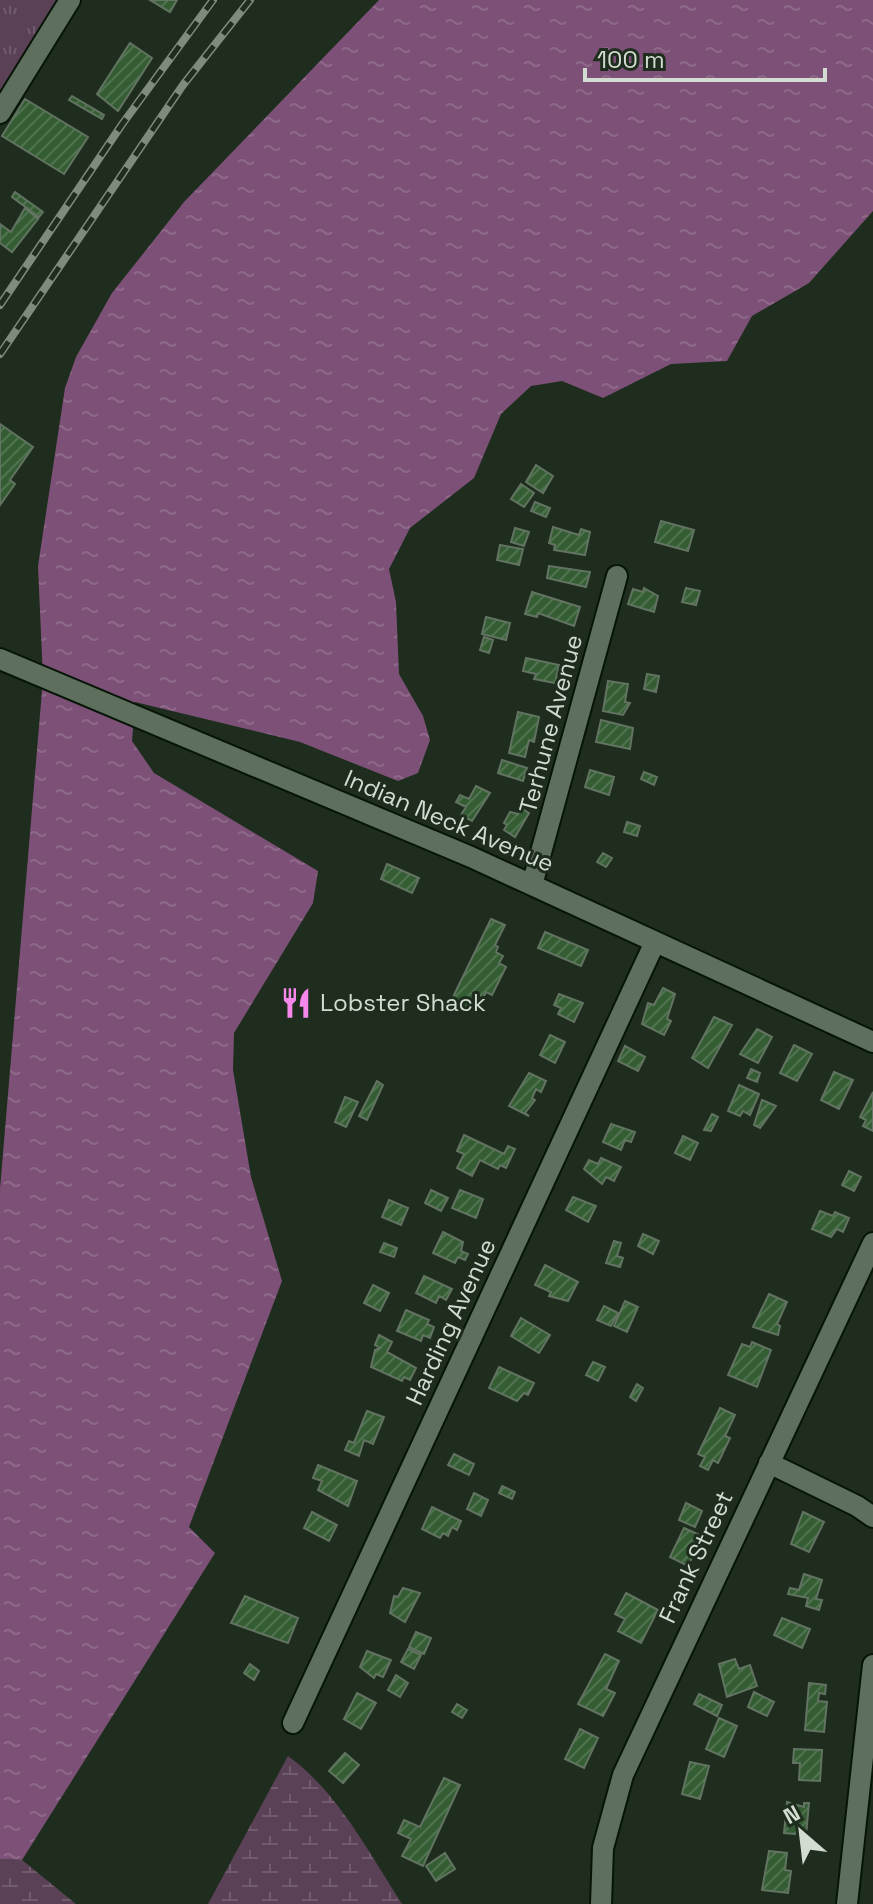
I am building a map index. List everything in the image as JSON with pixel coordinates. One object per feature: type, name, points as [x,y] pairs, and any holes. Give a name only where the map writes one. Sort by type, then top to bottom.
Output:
[{"type":"street","points":[[0,113],[70,0]]},
{"type":"street","name":"Terhune Avenue","points":[[532,885],[617,576]]},
{"type":"street","name":"Indian Neck Avenue","points":[[5,662],[532,885],[873,1042]]},
{"type":"street","name":"Harding Avenue","points":[[293,1723],[655,942]]},
{"type":"street","name":"Frank Street","points":[[601,1904],[603,1848],[623,1775],[873,1243]]},
{"type":"street","points":[[769,1463],[873,1517]]},
{"type":"street","points":[[847,1904],[873,1665]]},
{"type":"green space","points":[[0,0],[70,0],[0,113]]},
{"type":"green space","points":[[288,1756],[306,1770],[337,1805],[402,1904],[208,1904]]},
{"type":"green space","points":[[0,1859],[22,1860],[76,1904],[0,1904]]},
{"type":"water","points":[[379,0],[873,0],[873,211],[809,283],[752,316],[727,361],[671,364],[603,398],[562,381],[531,386],[501,414],[474,478],[410,528],[389,569],[396,602],[399,674],[423,716],[430,740],[418,773],[398,781],[300,742],[135,702],[132,741],[154,773],[318,871],[313,903],[234,1033],[233,1070],[251,1177],[282,1281],[189,1527],[215,1553],[22,1860],[0,1859],[0,1189],[43,679],[38,566],[65,388],[76,357],[112,293],[184,202]]},
{"type":"building","points":[[150,0],[177,0],[170,12]]},
{"type":"building","points":[[130,43],[152,58],[118,111],[97,94]]},
{"type":"building","points":[[72,96],[104,115],[102,119],[69,100]]},
{"type":"building","points":[[25,99],[88,137],[64,174],[2,136]]},
{"type":"building","points":[[15,192],[43,212],[39,217],[12,197]]},
{"type":"building","points":[[25,208],[38,219],[12,252],[0,243],[0,224],[11,232]]},
{"type":"building","points":[[0,424],[33,447],[10,480],[15,484],[0,505]]},
{"type":"building","points":[[536,465],[553,476],[543,493],[526,482]]},
{"type":"building","points":[[521,484],[534,493],[524,507],[511,499]]},
{"type":"building","points":[[535,502],[550,508],[546,517],[531,511]]},
{"type":"building","points":[[661,521],[694,530],[688,551],[655,542]]},
{"type":"building","points":[[553,527],[579,535],[581,529],[590,532],[585,555],[554,550],[555,545],[549,543]]},
{"type":"building","points":[[515,528],[529,532],[524,546],[511,542]]},
{"type":"building","points":[[500,545],[523,549],[519,565],[497,560]]},
{"type":"building","points":[[549,566],[590,572],[586,587],[547,578]]},
{"type":"building","points":[[644,588],[658,596],[654,612],[628,604],[633,589],[643,592]]},
{"type":"building","points":[[686,588],[700,591],[696,605],[682,602]]},
{"type":"building","points":[[532,592],[580,607],[574,626],[538,613],[537,617],[525,614]]},
{"type":"building","points":[[486,617],[510,623],[506,640],[482,634]]},
{"type":"building","points":[[484,637],[493,640],[489,653],[480,650]]},
{"type":"building","points":[[526,658],[559,665],[555,683],[534,679],[536,674],[523,671]]},
{"type":"building","points":[[647,674],[659,676],[656,692],[644,689]]},
{"type":"building","points":[[608,681],[628,684],[625,702],[630,703],[623,715],[603,711]]},
{"type":"building","points":[[518,712],[539,717],[534,742],[529,740],[525,757],[509,753]]},
{"type":"building","points":[[601,720],[633,728],[630,749],[596,742]]},
{"type":"building","points":[[502,760],[527,768],[523,781],[498,773]]},
{"type":"building","points":[[590,770],[614,777],[609,795],[585,787]]},
{"type":"building","points":[[644,772],[657,777],[654,785],[641,779]]},
{"type":"building","points":[[476,786],[490,793],[472,821],[461,815],[466,807],[456,802],[460,795],[469,799]]},
{"type":"building","points":[[521,808],[529,813],[515,837],[504,830],[507,825],[504,823],[510,812],[518,814]]},
{"type":"building","points":[[627,822],[640,826],[637,836],[624,832]]},
{"type":"building","points":[[603,853],[612,858],[606,867],[597,862]]},
{"type":"building","points":[[387,864],[419,878],[412,893],[381,879]]},
{"type":"building","points":[[491,919],[505,925],[495,945],[498,947],[496,952],[503,956],[499,963],[506,967],[492,995],[486,992],[476,1013],[451,1001]]},
{"type":"building","points":[[545,932],[588,950],[581,966],[538,948]]},
{"type":"building","points":[[663,988],[675,994],[667,1019],[671,1021],[664,1035],[642,1024],[648,1003],[654,1005]]},
{"type":"building","points":[[559,994],[583,1003],[574,1022],[558,1014],[561,1008],[554,1005]]},
{"type":"building","points":[[714,1017],[732,1025],[708,1068],[692,1058]]},
{"type":"building","points":[[757,1029],[772,1037],[758,1063],[740,1054]]},
{"type":"building","points":[[550,1035],[565,1042],[555,1063],[540,1055]]},
{"type":"building","points":[[794,1045],[812,1054],[797,1081],[780,1073]]},
{"type":"building","points":[[625,1046],[645,1057],[638,1071],[618,1061]]},
{"type":"building","points":[[751,1069],[760,1073],[757,1082],[747,1078]]},
{"type":"building","points":[[834,1072],[853,1080],[839,1109],[821,1100]]},
{"type":"building","points":[[529,1073],[546,1081],[541,1092],[536,1089],[532,1098],[535,1100],[525,1113],[529,1116],[509,1106]]},
{"type":"building","points":[[377,1081],[383,1085],[367,1120],[359,1116]]},
{"type":"building","points":[[739,1085],[759,1094],[750,1115],[743,1111],[740,1116],[728,1111]]},
{"type":"building","points":[[873,1092],[873,1131],[863,1126],[866,1120],[860,1117]]},
{"type":"building","points":[[345,1097],[358,1102],[346,1127],[335,1122]]},
{"type":"building","points":[[762,1100],[776,1106],[760,1128],[754,1125]]},
{"type":"building","points":[[712,1114],[718,1117],[711,1131],[704,1130]]},
{"type":"building","points":[[611,1124],[635,1132],[631,1142],[625,1140],[621,1150],[603,1142]]},
{"type":"building","points":[[464,1135],[504,1154],[508,1146],[515,1149],[506,1168],[500,1165],[498,1169],[480,1160],[472,1176],[457,1168],[464,1154],[457,1151]]},
{"type":"building","points":[[683,1136],[698,1143],[690,1160],[675,1153]]},
{"type":"building","points":[[601,1158],[621,1167],[614,1181],[606,1177],[602,1184],[584,1169],[589,1160],[598,1164]]},
{"type":"building","points":[[849,1171],[861,1177],[854,1191],[842,1185]]},
{"type":"building","points":[[431,1190],[448,1198],[441,1211],[425,1203]]},
{"type":"building","points":[[460,1190],[483,1199],[476,1218],[452,1208]]},
{"type":"building","points":[[573,1197],[596,1206],[588,1222],[566,1210]]},
{"type":"building","points":[[389,1200],[408,1208],[401,1225],[382,1217]]},
{"type":"building","points":[[820,1211],[833,1216],[835,1212],[849,1218],[843,1232],[837,1229],[831,1237],[812,1229]]},
{"type":"building","points":[[443,1232],[463,1242],[461,1251],[468,1254],[465,1260],[458,1257],[455,1263],[433,1253]]},
{"type":"building","points":[[643,1234],[659,1241],[653,1254],[638,1246]]},
{"type":"building","points":[[614,1241],[621,1243],[617,1256],[623,1258],[620,1267],[606,1263]]},
{"type":"building","points":[[384,1243],[397,1248],[394,1257],[380,1252]]},
{"type":"building","points":[[545,1265],[578,1282],[568,1301],[549,1296],[551,1292],[535,1285]]},
{"type":"building","points":[[424,1276],[452,1289],[446,1300],[439,1296],[436,1303],[416,1293]]},
{"type":"building","points":[[373,1285],[389,1293],[380,1311],[364,1303]]},
{"type":"building","points":[[769,1294],[787,1302],[777,1324],[780,1326],[778,1335],[753,1327]]},
{"type":"building","points":[[625,1301],[638,1307],[627,1332],[614,1326]]},
{"type":"building","points":[[604,1306],[618,1313],[611,1326],[597,1320]]},
{"type":"building","points":[[406,1310],[429,1320],[427,1324],[434,1327],[430,1338],[423,1335],[421,1341],[397,1331]]},
{"type":"building","points":[[521,1318],[550,1335],[539,1353],[511,1336]]},
{"type":"building","points":[[379,1335],[392,1342],[387,1352],[416,1368],[410,1380],[404,1377],[402,1381],[371,1367],[375,1350],[380,1348],[375,1345]]},
{"type":"building","points":[[752,1342],[771,1350],[757,1387],[728,1375],[742,1344],[750,1347]]},
{"type":"building","points":[[593,1362],[605,1367],[598,1381],[586,1375]]},
{"type":"building","points":[[499,1367],[534,1383],[528,1395],[524,1393],[517,1401],[489,1388]]},
{"type":"building","points":[[637,1384],[643,1388],[636,1401],[630,1397]]},
{"type":"building","points":[[720,1408],[735,1415],[725,1436],[730,1438],[718,1463],[713,1460],[708,1470],[700,1466],[705,1457],[698,1454]]},
{"type":"building","points":[[367,1411],[384,1417],[373,1444],[364,1440],[359,1456],[345,1450],[349,1441],[354,1443]]},
{"type":"building","points":[[454,1454],[474,1464],[469,1475],[448,1465]]},
{"type":"building","points":[[318,1465],[357,1481],[348,1506],[318,1490],[322,1481],[313,1478]]},
{"type":"building","points":[[502,1486],[515,1492],[512,1499],[499,1493]]},
{"type":"building","points":[[474,1493],[488,1500],[481,1516],[467,1509]]},
{"type":"building","points":[[686,1503],[702,1511],[695,1527],[679,1520]]},
{"type":"building","points":[[432,1507],[461,1521],[457,1530],[452,1527],[448,1536],[443,1533],[440,1538],[422,1529]]},
{"type":"building","points":[[312,1512],[337,1525],[329,1541],[304,1528]]},
{"type":"building","points":[[803,1512],[824,1522],[809,1552],[791,1544]]},
{"type":"building","points":[[684,1528],[702,1536],[688,1566],[670,1557]]},
{"type":"building","points":[[804,1574],[822,1580],[816,1599],[822,1600],[819,1610],[806,1606],[808,1598],[788,1594],[790,1588],[799,1590]]},
{"type":"building","points":[[403,1588],[420,1593],[405,1622],[390,1613],[394,1596],[398,1597]]},
{"type":"building","points":[[626,1593],[658,1610],[641,1643],[618,1631],[625,1619],[615,1614]]},
{"type":"building","points":[[245,1596],[298,1618],[288,1643],[231,1623]]},
{"type":"building","points":[[782,1618],[810,1629],[802,1648],[774,1635]]},
{"type":"building","points":[[416,1632],[431,1638],[424,1654],[409,1647]]},
{"type":"building","points":[[408,1649],[421,1655],[414,1669],[401,1662]]},
{"type":"building","points":[[367,1651],[391,1660],[383,1677],[376,1674],[374,1678],[360,1667]]},
{"type":"building","points":[[605,1654],[619,1661],[606,1689],[615,1693],[603,1716],[578,1704]]},
{"type":"building","points":[[735,1659],[739,1669],[750,1665],[757,1686],[727,1697],[719,1664]]},
{"type":"building","points":[[250,1664],[259,1671],[254,1680],[244,1673]]},
{"type":"building","points":[[396,1675],[408,1683],[400,1697],[388,1690]]},
{"type":"building","points":[[809,1683],[826,1685],[825,1694],[819,1693],[818,1701],[827,1702],[824,1732],[805,1730]]},
{"type":"building","points":[[754,1692],[774,1702],[767,1716],[748,1707]]},
{"type":"building","points":[[357,1693],[376,1703],[361,1729],[344,1719]]},
{"type":"building","points":[[699,1694],[722,1705],[717,1716],[694,1704]]},
{"type":"building","points":[[457,1704],[467,1710],[462,1718],[452,1712]]},
{"type":"building","points":[[719,1718],[737,1726],[724,1757],[706,1749]]},
{"type":"building","points":[[580,1729],[598,1738],[584,1768],[565,1759]]},
{"type":"building","points":[[794,1749],[822,1750],[820,1781],[799,1780],[800,1763],[793,1763]]},
{"type":"building","points":[[345,1753],[359,1765],[343,1783],[329,1771]]},
{"type":"building","points":[[690,1762],[709,1766],[700,1799],[682,1794]]},
{"type":"building","points":[[444,1778],[460,1785],[423,1866],[402,1856],[411,1839],[398,1833],[404,1820],[420,1827]]},
{"type":"building","points":[[787,1802],[804,1807],[804,1803],[809,1803],[806,1835],[784,1833]]},
{"type":"building","points":[[769,1851],[787,1853],[785,1870],[791,1871],[788,1893],[762,1890]]},
{"type":"building","points":[[445,1853],[455,1869],[436,1881],[426,1866]]},
{"type":"railway","points":[[0,305],[123,123],[213,0]]},
{"type":"railway","points":[[0,354],[183,85],[250,0]]},
{"type":"place","name":"Lobster Shack","points":[[296,1003]]}]
